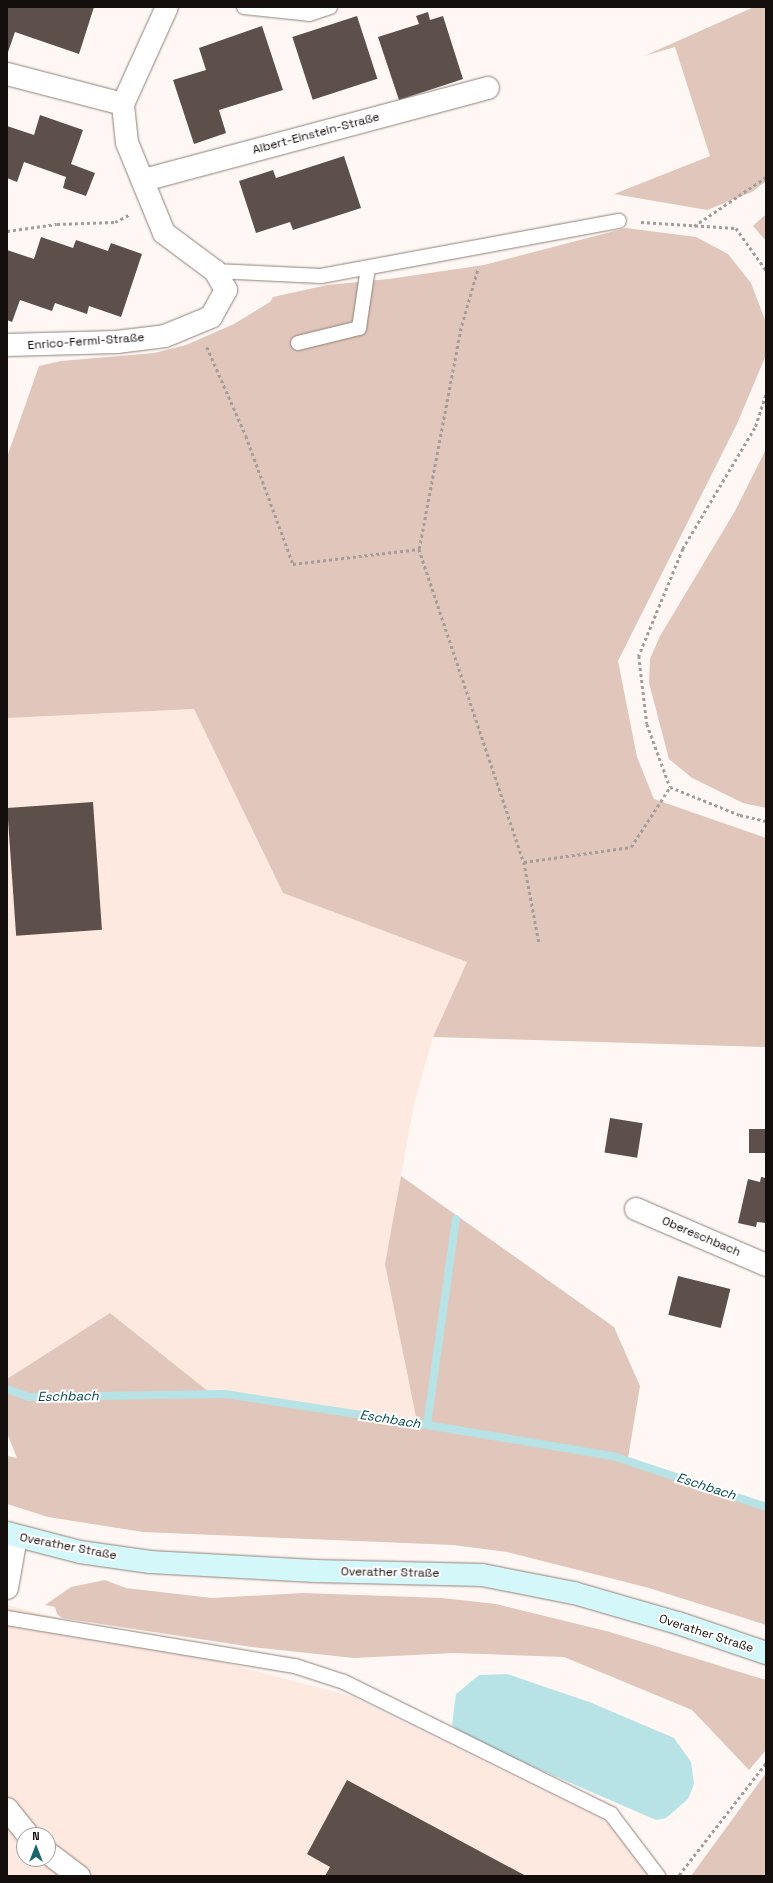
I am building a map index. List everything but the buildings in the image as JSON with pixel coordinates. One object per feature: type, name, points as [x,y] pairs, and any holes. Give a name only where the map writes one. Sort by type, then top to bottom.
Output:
[{"type":"main road","name":"Overather Straße","points":[[10,1537],[80,1552],[150,1562],[315,1571],[482,1575],[574,1593],[678,1623],[766,1653]]},
{"type":"street","points":[[167,7],[124,104],[127,143],[144,180],[164,233],[215,271]]},
{"type":"street","points":[[7,74],[124,104]]},
{"type":"street","name":"Albert-Einstein-Straße","points":[[144,180],[488,88]]},
{"type":"street","name":"Enrico-Fermi-Straße","points":[[7,345],[102,342],[165,336],[211,317],[226,290],[215,271]]},
{"type":"street","name":"Obereschbach","points":[[636,1208],[766,1265]]},
{"type":"street","points":[[7,1588],[10,1537]]},
{"type":"street","points":[[7,1809],[22,1827]]},
{"type":"street","points":[[56,1859],[79,1876]]},
{"type":"lane","points":[[244,7],[309,14],[330,7]]},
{"type":"lane","points":[[215,271],[321,276],[619,221]]},
{"type":"lane","points":[[298,343],[359,328],[368,268]]},
{"type":"lane","points":[[7,1618],[295,1666],[344,1682],[611,1814],[658,1876]]},
{"type":"path","points":[[694,226],[766,177]]},
{"type":"path","points":[[619,221],[736,228],[766,270]]},
{"type":"path","points":[[7,231],[57,224],[115,222]]},
{"type":"path","points":[[484,246],[460,331],[419,549],[524,862],[539,942]]},
{"type":"path","points":[[196,323],[246,436],[294,564],[419,549]]},
{"type":"path","points":[[766,395],[755,428],[683,549],[639,656],[646,724],[670,787],[740,815],[766,821]]},
{"type":"path","points":[[524,862],[630,847],[670,787]]},
{"type":"path","points":[[679,1876],[766,1764]]},
{"type":"shaded area","points":[[754,7],[766,7],[766,181],[752,192],[707,210],[614,194],[710,156],[675,47],[644,56]]},
{"type":"shaded area","points":[[766,214],[766,241],[753,226]]},
{"type":"shaded area","points":[[626,228],[696,237],[728,254],[751,283],[765,320],[766,355],[737,424],[618,661],[637,757],[654,799],[766,838],[766,1047],[433,1037],[467,962],[283,893],[194,709],[7,718],[7,457],[39,366],[61,361],[154,353],[186,345],[234,324],[270,302],[273,297],[327,285],[389,279],[484,265]]},
{"type":"shaded area","points":[[766,449],[766,808],[743,803],[692,778],[669,759],[649,683],[650,659],[660,636],[735,511]]},
{"type":"shaded area","points":[[194,709],[283,893],[467,962],[433,1037],[414,1104],[385,1264],[418,1427],[209,1392],[110,1313],[7,1379],[7,718]]},
{"type":"shaded area","points":[[401,1176],[614,1327],[640,1386],[627,1464],[766,1509],[766,1625],[649,1588],[507,1552],[453,1545],[143,1532],[48,1517],[7,1504],[7,1456],[17,1458],[7,1433],[7,1379],[110,1313],[209,1392],[418,1427],[385,1264]]},
{"type":"shaded area","points":[[105,1580],[126,1588],[212,1598],[303,1593],[442,1598],[496,1604],[610,1632],[766,1680],[766,1750],[749,1770],[692,1710],[564,1657],[454,1653],[354,1658],[252,1647],[62,1618],[57,1614],[55,1607],[45,1605],[71,1587]]},
{"type":"shaded area","points":[[7,1605],[350,1696],[607,1822],[660,1876],[7,1876]]},
{"type":"shaded area","points":[[766,1773],[766,1876],[691,1876]]},
{"type":"water","points":[[507,1674],[592,1703],[674,1738],[691,1762],[694,1784],[688,1799],[666,1818],[656,1820],[467,1738],[452,1725],[456,1694],[479,1675]]},
{"type":"waterway","points":[[427,1425],[456,1219]]},
{"type":"waterway","name":"Eschbach","points":[[7,1389],[29,1397],[225,1394],[427,1425],[613,1456],[766,1507]]}]
